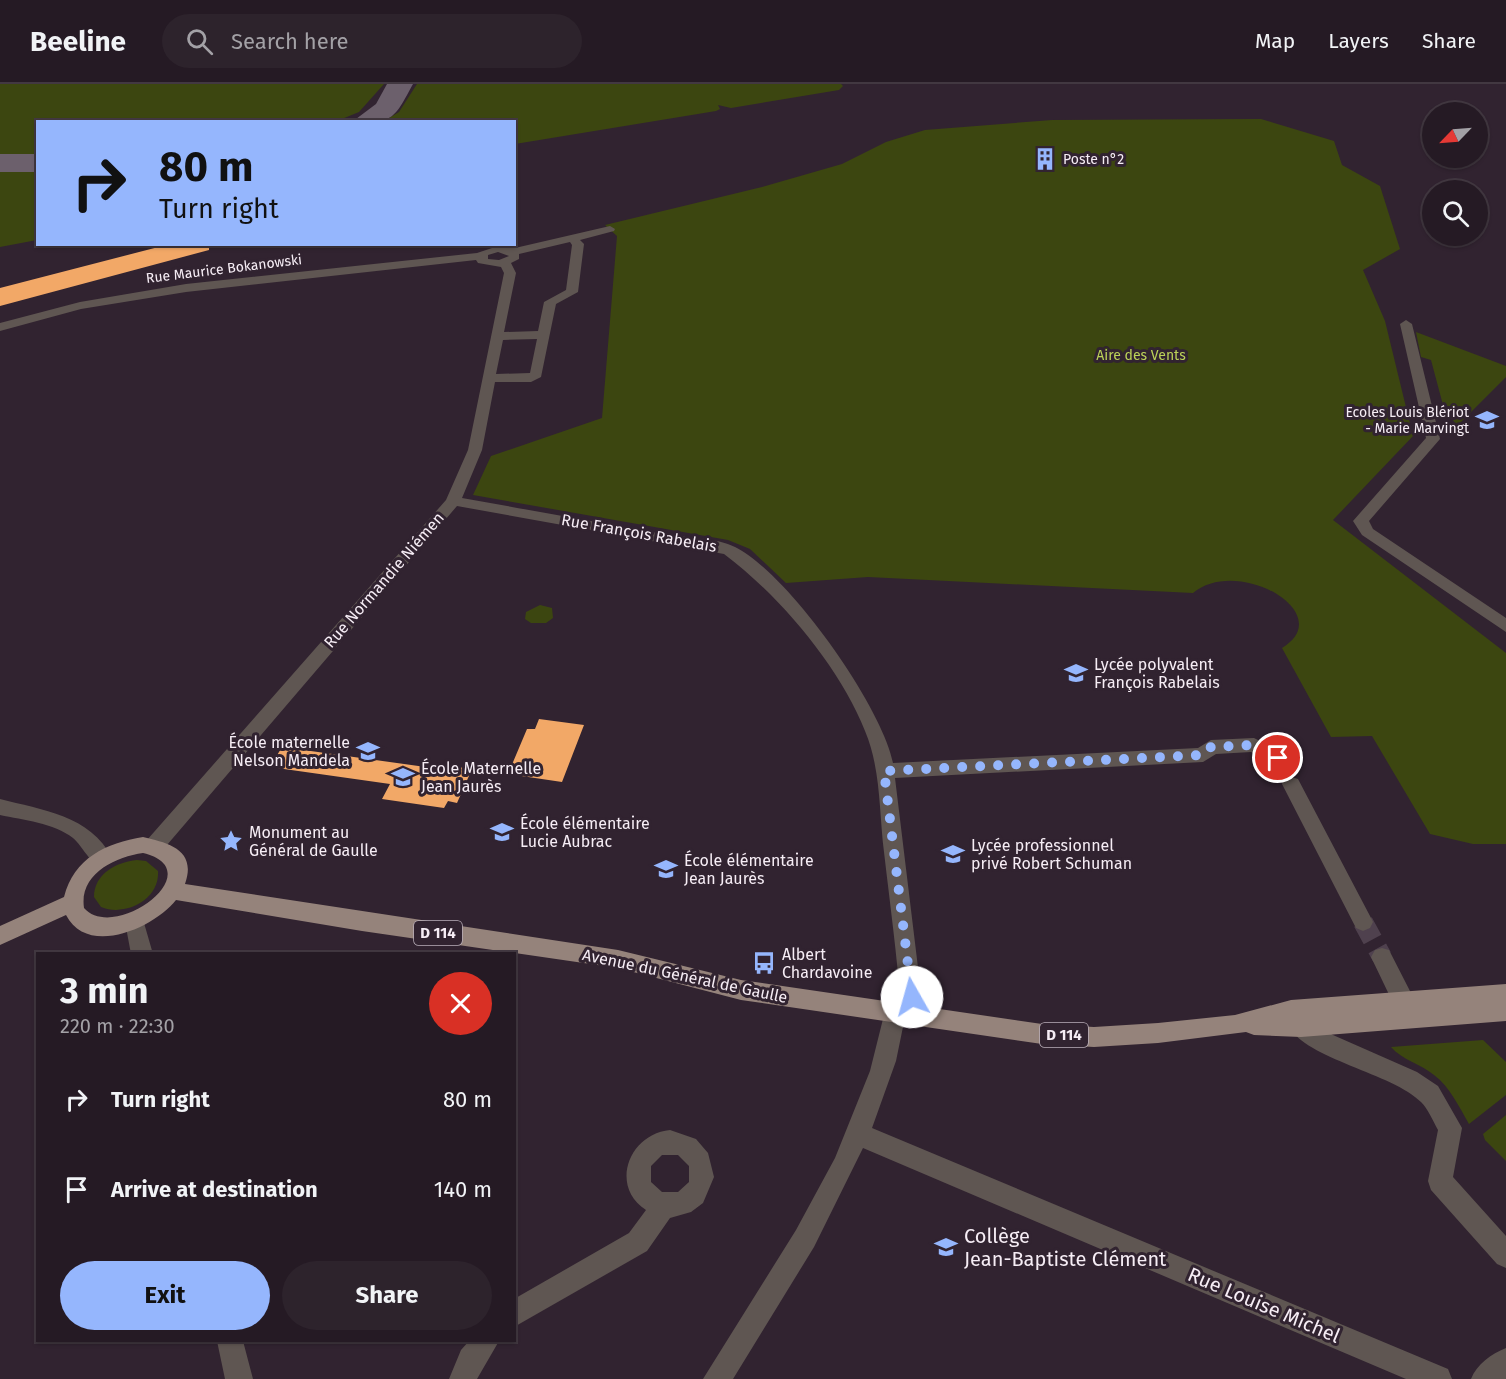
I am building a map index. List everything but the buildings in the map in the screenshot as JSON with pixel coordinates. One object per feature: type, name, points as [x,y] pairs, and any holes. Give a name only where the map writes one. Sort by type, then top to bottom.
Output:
[{"type":"main road","points":[[131,846],[154,846],[169,853],[175,859],[178,877],[174,891],[159,907],[135,922],[116,927],[98,927],[84,922],[76,913],[73,902],[77,884],[90,867],[102,858],[131,846]]},
{"type":"main road","name":"Avenue du Général de Gaulle","points":[[174,891],[363,922],[618,959],[741,990],[1005,1030],[1094,1037],[1235,1024],[1301,1027],[1506,1011]]},
{"type":"main road","points":[[0,936],[73,902]]},
{"type":"main road","name":"Avenue du Général de Gaulle","points":[[1235,1024],[1291,1010],[1506,994]]},
{"type":"street","points":[[509,258],[572,238],[610,229]]},
{"type":"street","points":[[490,378],[531,378],[536,374],[550,302],[572,292],[578,244],[572,238]]},
{"type":"street","points":[[427,246],[430,260]]},
{"type":"street","name":"Rue Maurice Bokanowski","points":[[0,327],[80,306],[208,285],[430,260],[481,256],[485,262],[509,258]]},
{"type":"street","name":"Rue Normandie Niémen","points":[[154,846],[453,501],[475,450],[510,273],[509,258]]},
{"type":"street","points":[[1406,324],[1433,439],[1361,521],[1367,532],[1506,626]]},
{"type":"street","points":[[498,336],[544,335]]},
{"type":"street","name":"Rue François Rabelais","points":[[453,501],[718,547],[742,558],[780,596],[817,639],[848,684],[874,732],[882,753],[904,1015],[838,1182],[795,1259],[717,1379]]},
{"type":"street","points":[[884,771],[1203,755],[1211,747],[1254,745],[1278,758]]},
{"type":"street","points":[[1291,784],[1364,922]]},
{"type":"street","points":[[0,807],[63,823],[80,833],[102,858]]},
{"type":"street","points":[[135,922],[142,952]]},
{"type":"street","points":[[1382,957],[1403,1000]]},
{"type":"street","points":[[1301,1027],[1325,1042],[1409,1080],[1430,1094],[1450,1128],[1440,1181],[1506,1255]]},
{"type":"street","name":"Rue Louise Michel","points":[[858,1134],[1438,1379]]},
{"type":"street","points":[[516,1313],[638,1242],[664,1206]]},
{"type":"street","points":[[230,1342],[238,1379]]},
{"type":"street","points":[[463,1379],[471,1360],[485,1342]]},
{"type":"street","points":[[1485,1379],[1506,1361]]},
{"type":"green space","points":[[0,84],[384,84],[359,112],[339,120],[36,120],[36,157],[0,157]]},
{"type":"green space","points":[[417,84],[841,84],[843,86],[839,90],[731,108],[718,105],[720,109],[716,111],[516,144],[516,120],[386,120],[399,112]]},
{"type":"green space","name":"Aire des Vents","points":[[1261,119],[1334,141],[1342,165],[1380,186],[1400,249],[1363,270],[1385,321],[1413,436],[1333,520],[1506,653],[1506,844],[1473,844],[1430,834],[1372,736],[1331,737],[1282,648],[1296,634],[1298,620],[1291,606],[1276,594],[1256,585],[1234,581],[1212,583],[1193,593],[868,577],[786,583],[750,549],[728,540],[473,495],[491,456],[602,418],[617,236],[605,225],[762,187],[842,164],[886,142],[925,130],[1052,120]]},
{"type":"green space","points":[[0,170],[36,170],[36,240],[0,247]]},
{"type":"green space","points":[[1416,332],[1506,366],[1506,377],[1457,426],[1443,405],[1431,360],[1421,357]]},
{"type":"green space","points":[[540,605],[552,608],[553,618],[546,623],[531,623],[525,619],[526,612]]},
{"type":"green space","points":[[146,861],[158,871],[157,881],[147,898],[130,908],[120,910],[101,907],[94,897],[95,889],[102,876],[121,863]]},
{"type":"green space","points":[[1483,1040],[1506,1062],[1506,1095],[1469,1124],[1440,1080],[1391,1047]]},
{"type":"green space","points":[[1506,1115],[1506,1161],[1485,1140],[1483,1134]]},
{"type":"taxiway","points":[[368,120],[386,109],[400,84]]},
{"type":"taxiway","points":[[0,163],[36,163]]},
{"type":"tunnel","points":[[1278,758],[1291,784]]},
{"type":"tunnel","points":[[1363,922],[1382,957]]},
{"type":"place","name":"Poste n°2","points":[[1045,159]]},
{"type":"place","name":"Ecoles Louis Blériot - Marie Marvingt","points":[[1487,420]]},
{"type":"place","name":"Lycée polyvalent François Rabelais","points":[[1076,673]]},
{"type":"place","name":"École maternelle Nelson Mandela","points":[[368,751]]},
{"type":"place","name":"École Maternelle Jean Jaurès","points":[[403,777]]},
{"type":"place","name":"École élémentaire Lucie Aubrac","points":[[502,832]]},
{"type":"place","name":"Monument au Général de Gaulle","points":[[231,841]]},
{"type":"place","name":"Lycée professionnel privé Robert Schuman","points":[[953,854]]},
{"type":"place","name":"École élémentaire Jean Jaurès","points":[[666,869]]},
{"type":"place","name":"Albert Chardavoine","points":[[764,963]]},
{"type":"place","name":"Collège Jean-Baptiste Clément","points":[[946,1247]]},
{"type":"route","points":[[912,997],[884,771],[1203,755],[1211,747],[1254,745],[1278,758]]}]
